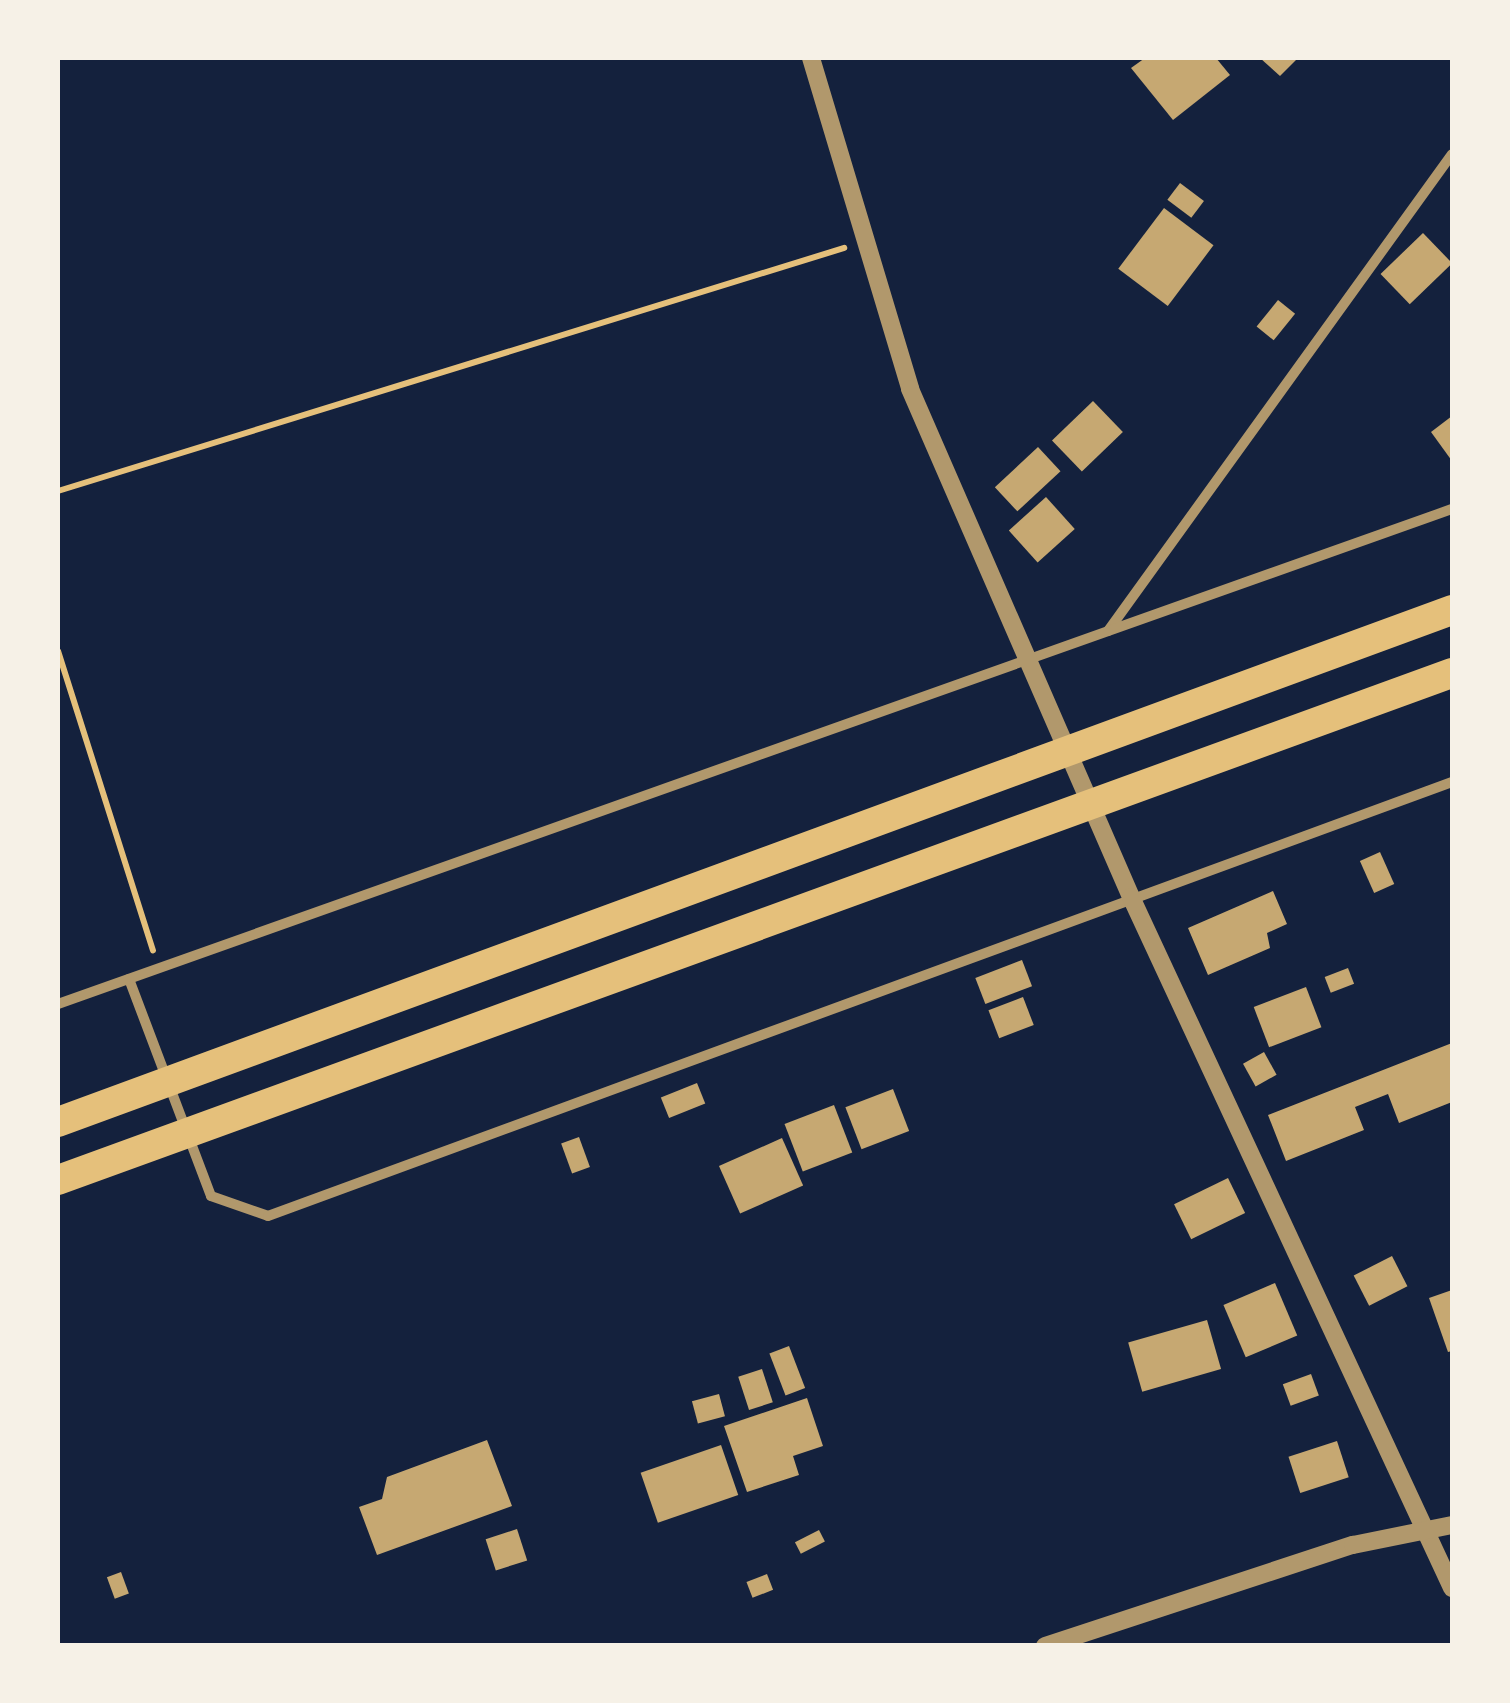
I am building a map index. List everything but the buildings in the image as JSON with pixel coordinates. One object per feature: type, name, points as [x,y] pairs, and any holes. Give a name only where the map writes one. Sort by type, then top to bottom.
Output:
[{"type":"highway","points":[[58,1122],[1452,610]]},
{"type":"highway","points":[[58,1180],[1452,673]]},
{"type":"street","points":[[811,58],[910,389],[1130,897],[1421,1531],[1452,1588]]},
{"type":"street","points":[[1108,632],[1452,154]]},
{"type":"street","points":[[58,1004],[1452,508]]},
{"type":"street","points":[[128,979],[210,1196],[268,1216],[1452,782]]},
{"type":"street","points":[[1045,1646],[1421,1531],[1452,1526]]},
{"type":"path","points":[[58,492],[866,241]]},
{"type":"path","points":[[58,651],[158,967]]}]
